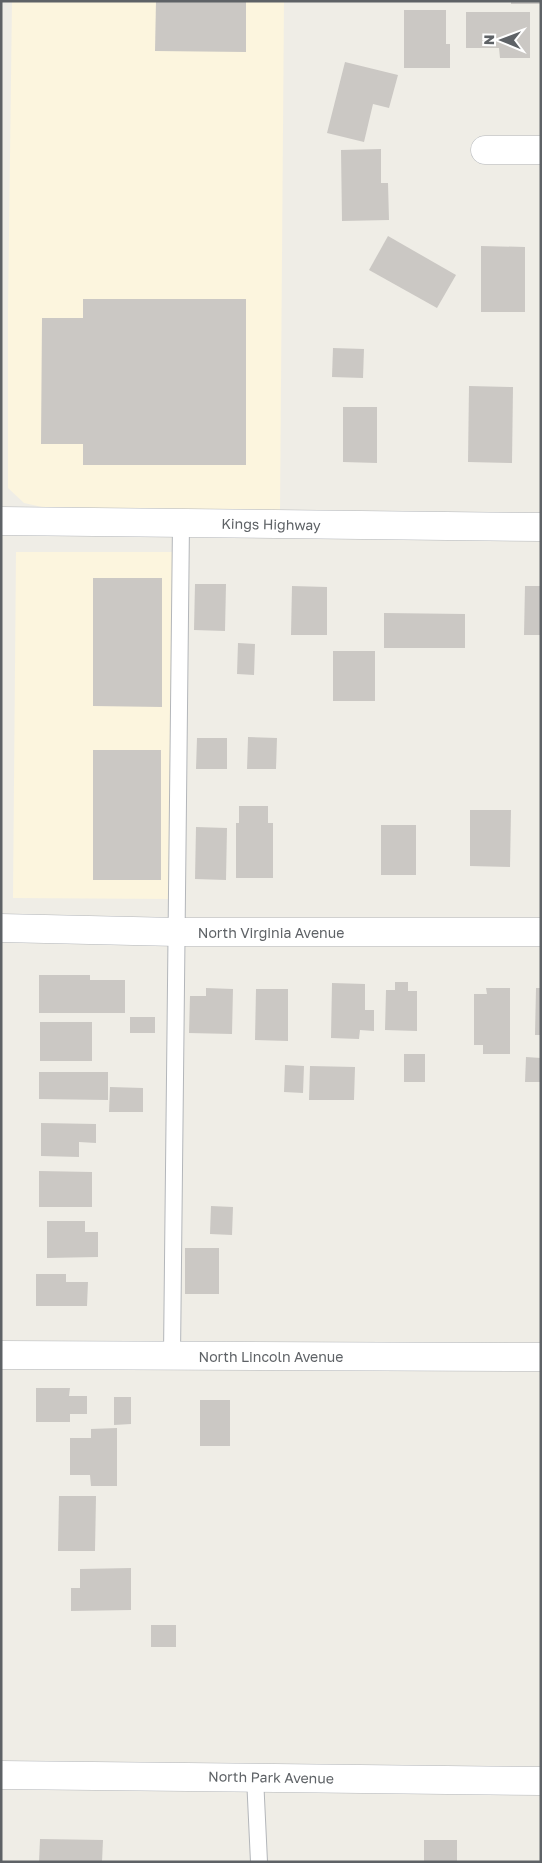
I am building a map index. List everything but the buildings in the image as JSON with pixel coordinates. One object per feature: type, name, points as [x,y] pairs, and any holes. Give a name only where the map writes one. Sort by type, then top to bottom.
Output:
[{"type":"street","points":[[485,150],[541,150]]},
{"type":"street","name":"Kings Highway","points":[[1,522],[541,527]]},
{"type":"street","name":"North Virginia Avenue","points":[[1,928],[177,932],[541,932]]},
{"type":"street","name":"North Lincoln Avenue","points":[[1,1355],[541,1357]]},
{"type":"street","name":"North Park Avenue","points":[[1,1774],[541,1781]]},
{"type":"lane","points":[[172,1355],[181,523]]},
{"type":"lane","points":[[255,1777],[259,1862]]},
{"type":"shaded area","points":[[12,1],[284,1],[280,511],[42,507],[24,503],[8,488]]},
{"type":"shaded area","points":[[16,552],[173,552],[172,899],[13,898]]}]
